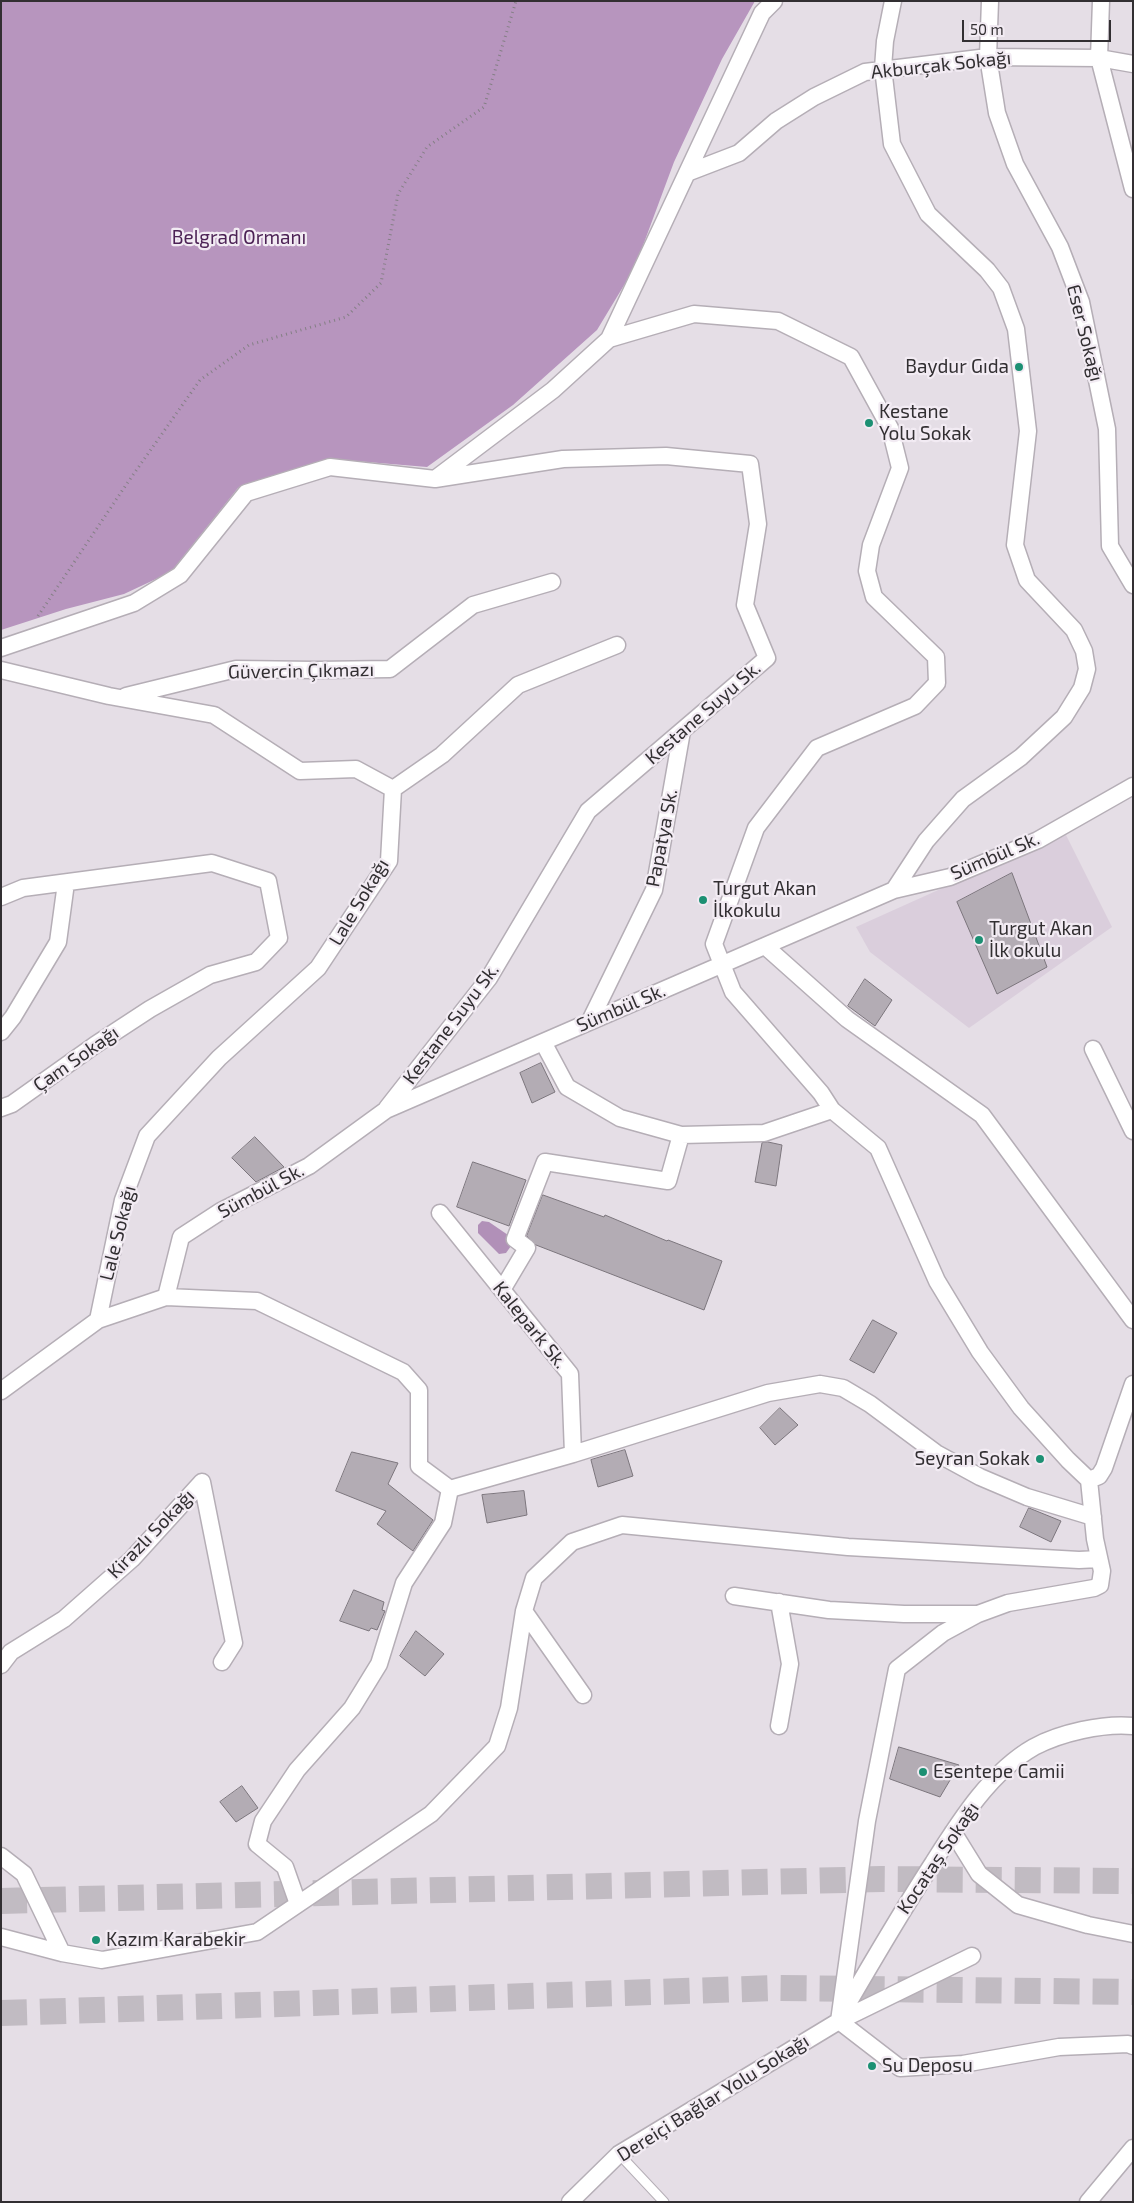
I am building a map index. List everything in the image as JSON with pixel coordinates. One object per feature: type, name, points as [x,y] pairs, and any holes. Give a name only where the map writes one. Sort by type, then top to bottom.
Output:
[{"type":"street","points":[[1,648],[134,603],[180,575],[246,492],[330,467],[435,479],[553,390],[609,339],[762,13],[774,1]]},
{"type":"street","points":[[893,1],[885,41],[883,68],[892,144],[928,214],[987,270],[1001,288],[1016,329],[1028,430],[1015,545],[1027,580],[1074,630],[1084,651],[1087,669],[1082,688],[1064,717],[1021,757],[962,799],[926,840],[894,890]]},
{"type":"street","name":"Eser Sokağı","points":[[990,1],[988,56],[996,113],[1015,164],[1060,247],[1080,302],[1107,429],[1110,546],[1133,585]]},
{"type":"street","points":[[1101,1],[1099,58],[1133,189]]},
{"type":"street","name":"Akburçak Sokağı","points":[[687,172],[739,153],[776,121],[814,97],[865,72],[883,68],[988,56],[1099,58],[1133,64]]},
{"type":"street","points":[[609,339],[694,314],[778,321],[851,357],[890,428],[900,468],[870,545],[868,571],[874,597],[936,657],[937,683],[915,706],[817,748],[756,828],[714,944],[733,992],[821,1093],[832,1110],[878,1148],[937,1281],[980,1352],[1021,1408],[1068,1460],[1089,1480],[1102,1579],[1100,1586],[1008,1603],[978,1614],[943,1633],[897,1669],[867,1821],[839,2021],[900,2068],[963,2064],[1059,2047],[1128,2044],[1133,2046]]},
{"type":"street","name":"Kestane Suyu Sk.","points":[[386,1110],[489,978],[588,810],[767,658],[745,606],[758,524],[750,464],[666,456],[563,459],[435,479]]},
{"type":"street","name":"Güvercin Çıkmazı","points":[[119,698],[236,669],[390,669],[473,605],[552,582]]},
{"type":"street","points":[[1,670],[119,698],[214,715],[300,771],[356,768],[393,789],[442,755],[518,685],[617,645]]},
{"type":"street","name":"Papatya Sk.","points":[[590,1021],[654,890],[682,731]]},
{"type":"street","name":"Sümbül Sk.","points":[[166,1297],[181,1236],[221,1211],[309,1166],[386,1110],[894,890],[950,877],[1038,840],[1133,786]]},
{"type":"street","name":"Lale Sokağı","points":[[98,1320],[123,1200],[147,1136],[219,1058],[318,968],[389,860],[393,789]]},
{"type":"street","name":"Çam Sokağı","points":[[1,1108],[12,1104],[95,1045],[150,1009],[210,975],[256,962],[279,938],[268,881],[212,863],[66,883]]},
{"type":"street","points":[[1,897],[23,888],[66,883],[58,942],[13,1016],[1,1032]]},
{"type":"street","points":[[765,946],[847,1019],[982,1115],[1133,1320]]},
{"type":"street","points":[[543,1042],[567,1087],[620,1118],[681,1135],[764,1133],[832,1110]]},
{"type":"street","points":[[1093,1049],[1133,1131]]},
{"type":"street","points":[[502,1290],[527,1248],[515,1239],[545,1162],[668,1181],[681,1135]]},
{"type":"street","name":"Kalepark Sk.","points":[[440,1213],[570,1374],[573,1454]]},
{"type":"street","points":[[1,1390],[98,1320],[166,1297],[257,1301],[403,1372],[419,1390],[419,1466],[450,1489]]},
{"type":"street","points":[[450,1489],[573,1454],[768,1393],[820,1384],[843,1388],[870,1404],[936,1453],[980,1478],[1027,1496],[1093,1517]]},
{"type":"street","points":[[1089,1480],[1099,1476],[1104,1468],[1133,1384]]},
{"type":"street","name":"Kirazlı Sokağı","points":[[1,1665],[11,1652],[64,1619],[132,1559],[202,1482],[234,1643],[222,1662]]},
{"type":"street","points":[[298,1904],[285,1867],[257,1844],[263,1821],[297,1770],[352,1708],[379,1664],[404,1583],[443,1523],[450,1489]]},
{"type":"street","points":[[1,1937],[62,1953],[102,1960],[257,1932],[431,1814],[497,1746],[509,1708],[524,1611],[534,1578],[572,1542],[622,1525],[848,1547],[1079,1560],[1099,1559]]},
{"type":"street","points":[[734,1596],[829,1610],[904,1614],[978,1614]]},
{"type":"street","points":[[779,1602],[790,1664],[779,1726]]},
{"type":"street","points":[[524,1611],[583,1695]]},
{"type":"street","name":"Kocataş Sokağı","points":[[839,2021],[898,1917],[953,1832],[1002,1771],[1034,1747],[1078,1730],[1133,1726]]},
{"type":"street","points":[[953,1832],[979,1874],[1018,1905],[1088,1925],[1133,1934]]},
{"type":"street","points":[[1,1856],[24,1874],[62,1953]]},
{"type":"street","name":"Dereiçi Bağlar Yolu Sokağı","points":[[570,2202],[619,2154],[839,2021],[972,1956]]},
{"type":"street","points":[[1088,2202],[1133,2148]]},
{"type":"lane","points":[[619,2154],[664,2202]]},
{"type":"path","points":[[37,617],[200,380],[249,345],[346,318],[381,283],[398,194],[427,147],[484,106],[516,1]]},
{"type":"shaded area","name":"Turgut Akan İlk okulu","points":[[1066,835],[1112,927],[969,1028],[870,952],[856,927],[996,864]]},
{"type":"shaded area","points":[[482,1221],[489,1222],[508,1235],[511,1246],[506,1253],[499,1254],[478,1233],[478,1225]]},
{"type":"green space","name":"Belgrad Ormanı","points":[[1,1],[755,1],[722,59],[674,162],[635,267],[597,330],[513,405],[427,467],[331,459],[238,488],[171,572],[124,594],[66,609],[1,630]]},
{"type":"building","points":[[1012,873],[1047,967],[997,994],[957,902]]},
{"type":"building","points":[[865,979],[892,1000],[875,1026],[848,1006]]},
{"type":"building","points":[[541,1063],[555,1092],[532,1103],[520,1073]]},
{"type":"building","points":[[255,1137],[284,1167],[256,1182],[232,1158]]},
{"type":"building","points":[[768,1142],[782,1145],[776,1186],[755,1182],[762,1143]]},
{"type":"building","points":[[473,1162],[526,1180],[509,1226],[457,1207]]},
{"type":"building","points":[[543,1195],[604,1217],[605,1215],[667,1241],[722,1261],[704,1310],[536,1245],[527,1236]]},
{"type":"building","points":[[873,1320],[897,1333],[874,1373],[850,1360]]},
{"type":"building","points":[[780,1408],[798,1425],[775,1445],[760,1428]]},
{"type":"building","points":[[625,1450],[633,1476],[598,1487],[591,1460]]},
{"type":"building","points":[[352,1452],[398,1463],[388,1484],[433,1520],[413,1551],[377,1524],[386,1511],[336,1491]]},
{"type":"building","points":[[524,1491],[527,1515],[487,1523],[482,1495]]},
{"type":"building","points":[[1029,1508],[1061,1521],[1051,1542],[1020,1527]]},
{"type":"building","points":[[354,1590],[384,1602],[382,1610],[385,1611],[377,1630],[371,1628],[369,1631],[340,1621]]},
{"type":"building","points":[[416,1631],[444,1654],[425,1676],[400,1656]]},
{"type":"building","name":"Esentepe Camii","points":[[899,1747],[959,1765],[940,1797],[890,1779]]},
{"type":"building","points":[[242,1786],[258,1808],[236,1822],[220,1802]]},
{"type":"tunnel","points":[[1,1901],[882,1879],[1133,1881]]},
{"type":"tunnel","points":[[1,2013],[777,1988],[1133,1992]]},
{"type":"place","name":"Baydur Gıda","points":[[1019,367]]},
{"type":"place","name":"Kestane Yolu Sokak","points":[[869,423]]},
{"type":"place","name":"Turgut Akan İlkokulu","points":[[703,900]]},
{"type":"place","name":"Turgut Akan İlk okulu","points":[[979,940]]},
{"type":"place","name":"Seyran Sokak","points":[[1040,1459]]},
{"type":"place","name":"Esentepe Camii","points":[[923,1772]]},
{"type":"place","name":"Kazım Karabekir","points":[[96,1940]]},
{"type":"place","name":"Su Deposu","points":[[872,2066]]}]
